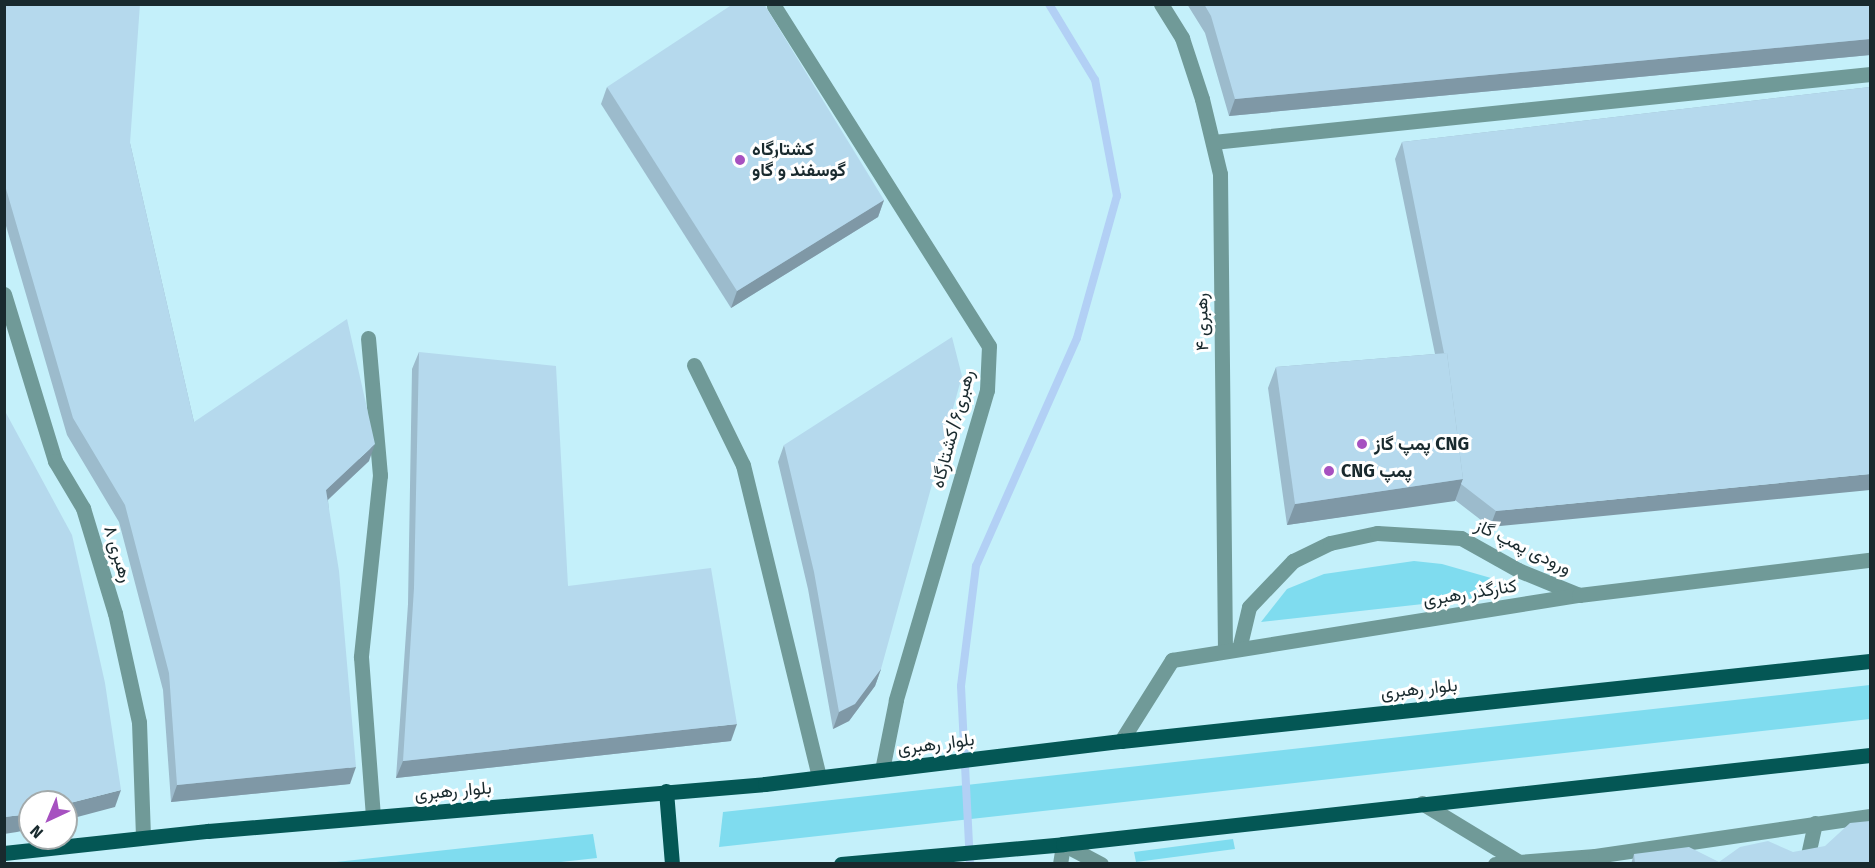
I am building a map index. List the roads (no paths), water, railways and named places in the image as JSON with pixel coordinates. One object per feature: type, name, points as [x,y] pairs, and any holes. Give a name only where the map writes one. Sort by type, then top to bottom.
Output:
[{"type":"main road","name":"بلوار رهبری","points":[[4,853],[143,837],[819,777],[1121,741],[1870,661]]},
{"type":"main road","points":[[841,864],[1063,844],[1870,755]]},
{"type":"main road","points":[[666,791],[672,864]]},
{"type":"street","name":"رهبری ۴","points":[[1161,4],[1182,38],[1213,142],[1220,174],[1232,650]]},
{"type":"street","name":"رهبری۶/کشتارگاه","points":[[774,6],[989,346],[987,390],[896,700],[887,769]]},
{"type":"street","points":[[1213,142],[1870,74]]},
{"type":"street","name":"رهبری ۸","points":[[4,294],[55,461],[83,508],[115,613],[139,722],[143,837]]},
{"type":"street","points":[[368,338],[380,475],[361,657],[373,817]]},
{"type":"street","points":[[694,365],[743,465],[819,777]]},
{"type":"street","name":"ورودی پمپ گاز","points":[[1232,650],[1249,607],[1293,561],[1330,543],[1377,533],[1461,538],[1518,570],[1579,595]]},
{"type":"street","name":"کنارگذر رهبری","points":[[1121,741],[1172,660],[1579,595],[1870,560]]},
{"type":"street","points":[[1422,803],[1519,863]]},
{"type":"street","points":[[1495,864],[1595,860],[1626,851],[1870,816]]},
{"type":"street","points":[[1806,864],[1815,823]]},
{"type":"street","points":[[1060,864],[1063,844],[1101,864]]},
{"type":"street","points":[[1626,851],[1640,864]]},
{"type":"waterway","points":[[970,864],[961,686],[976,566],[1077,338],[1117,196],[1095,80],[1049,4]]},
{"type":"place","name":"کشتارگاه گوسفند و گاو","points":[[740,160]]},
{"type":"place","name":"پمپ گاز CNG","points":[[1362,444]]},
{"type":"place","name":"CNG پمپ","points":[[1329,471]]}]
